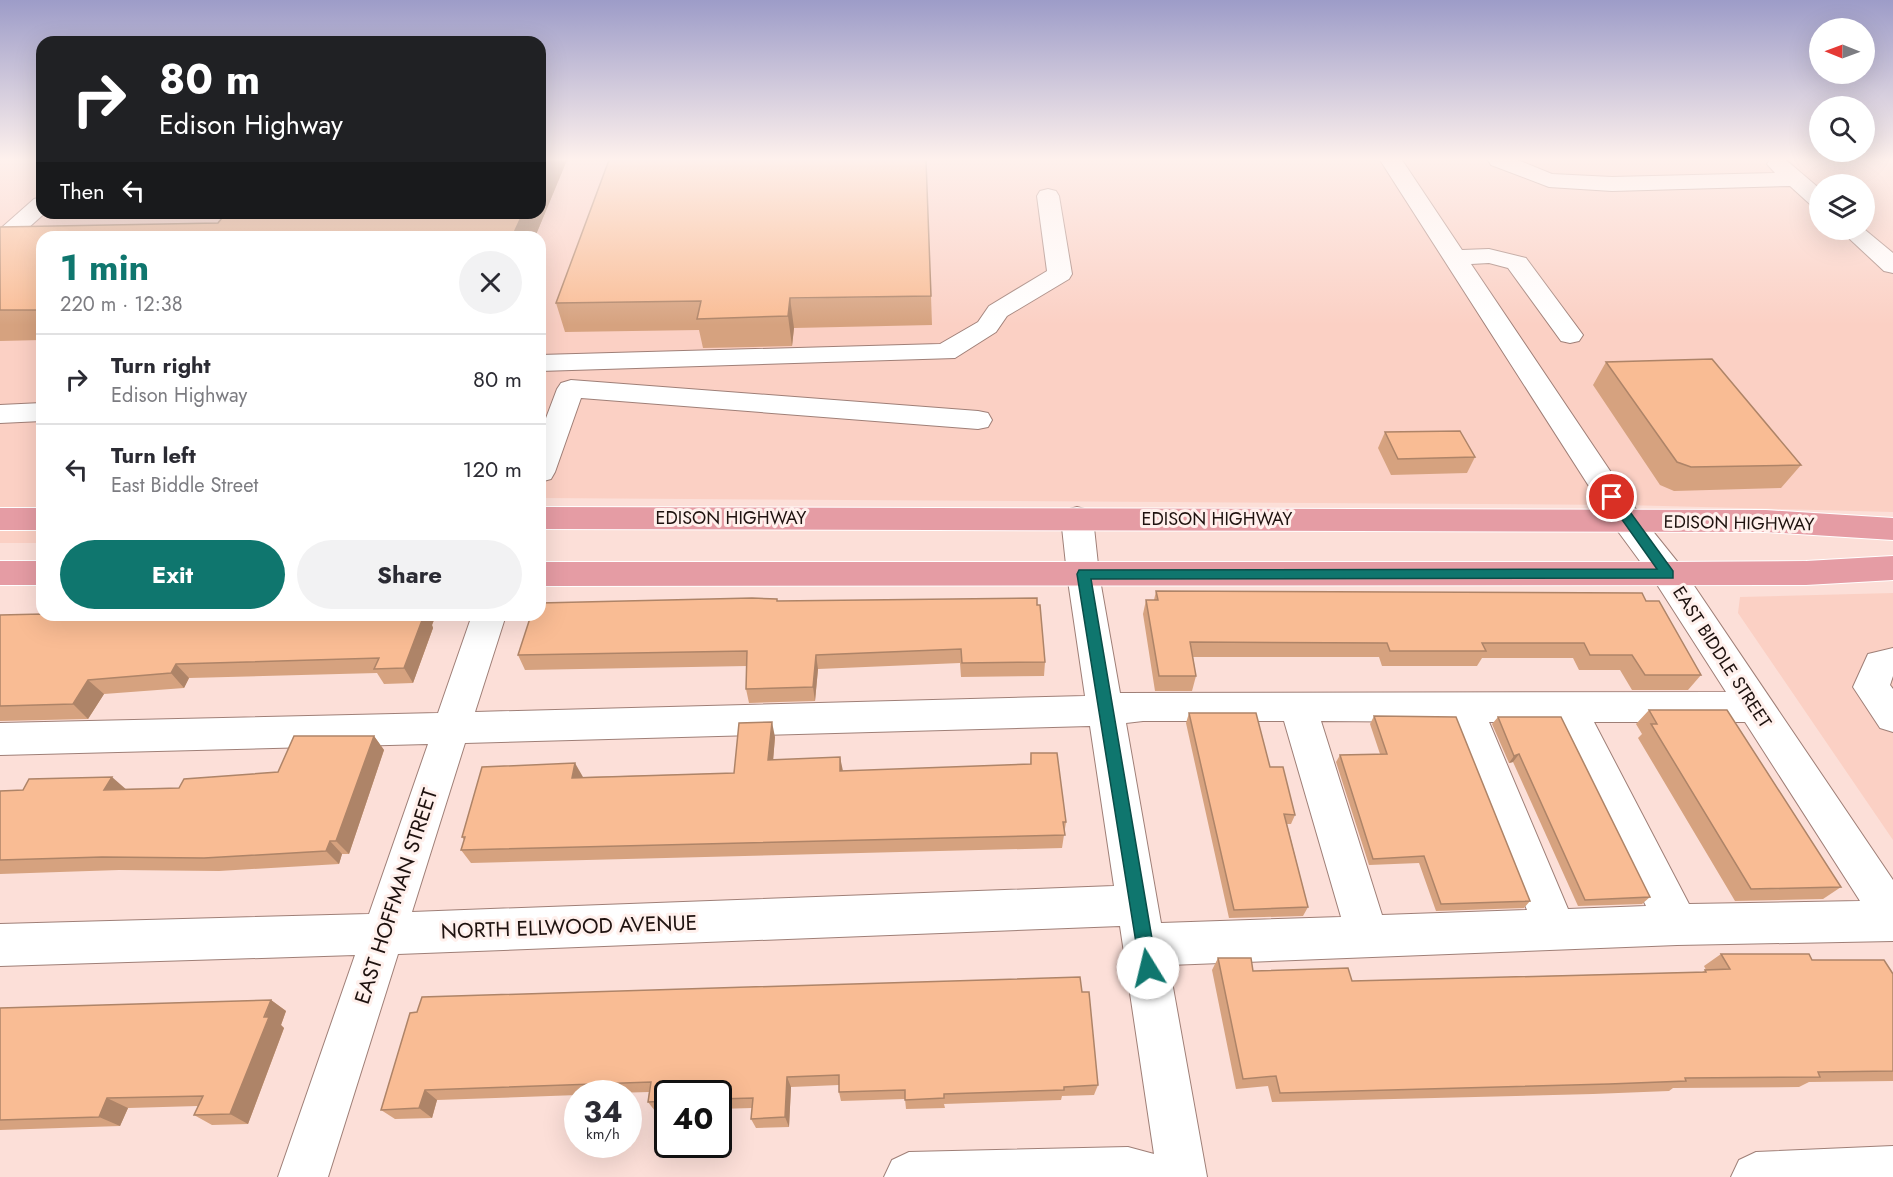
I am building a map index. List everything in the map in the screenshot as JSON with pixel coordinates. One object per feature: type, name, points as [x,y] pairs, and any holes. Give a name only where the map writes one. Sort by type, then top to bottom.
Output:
[{"type":"main road","name":"EDISON HIGHWAY","points":[[546,518],[1766,521],[1893,529]]},
{"type":"main road","points":[[0,519],[36,519]]},
{"type":"main road","points":[[546,574],[1668,574],[1806,573],[1893,568]]},
{"type":"main road","points":[[0,573],[36,573]]},
{"type":"street","points":[[5,233],[28,215]]},
{"type":"street","points":[[546,363],[946,352],[987,327],[998,311],[1060,274],[1051,215]]},
{"type":"street","name":"EAST BIDDLE STREET","points":[[1427,215],[1628,522],[1668,574],[1893,916]]},
{"type":"street","points":[[1863,240],[1893,266]]},
{"type":"street","points":[[1455,258],[1489,256],[1517,263],[1570,335]]},
{"type":"street","points":[[546,456],[571,389],[978,420]]},
{"type":"street","points":[[0,414],[36,412]]},
{"type":"street","points":[[1077,518],[1083,574],[1182,1177]]},
{"type":"street","name":"EAST HOFFMAN STREET","points":[[303,1177],[487,621]]},
{"type":"street","points":[[1893,662],[1880,664],[1871,687],[1893,717]]},
{"type":"street","points":[[0,739],[451,730],[1106,710],[1143,706],[1754,707]]},
{"type":"street","points":[[1298,706],[1368,937]]},
{"type":"street","points":[[1465,707],[1556,930]]},
{"type":"street","points":[[1569,708],[1677,925]]},
{"type":"street","name":"NORTH ELLWOOD AVENUE","points":[[0,945],[383,934],[1141,925],[1368,937],[1677,925],[1893,921]]},
{"type":"street","points":[[1756,1177],[1893,1170]]},
{"type":"street","points":[[909,1177],[1128,1171],[1151,1177]]},
{"type":"shaded area","points":[[0,215],[36,215],[36,219],[546,219],[546,215],[1809,215],[1809,240],[1875,240],[1875,215],[1893,215],[1893,512],[1624,505],[546,498],[546,231],[36,231],[36,543],[0,543]]},
{"type":"shaded area","points":[[1893,593],[1893,840],[1738,613],[1740,597]]},
{"type":"building","points":[[589,215],[928,215],[931,296],[790,298],[788,316],[697,319],[701,301],[556,303]]},
{"type":"building","points":[[221,219],[520,219],[515,231],[36,231],[36,310],[0,310],[0,227],[218,223]]},
{"type":"building","points":[[1712,359],[1801,465],[1691,467],[1677,462],[1606,362]]},
{"type":"building","points":[[1460,431],[1475,457],[1398,459],[1385,432]]},
{"type":"building","points":[[1156,591],[1642,593],[1646,601],[1659,601],[1701,675],[1645,675],[1632,655],[1590,655],[1584,643],[1482,643],[1486,651],[1390,651],[1387,643],[1190,642],[1196,676],[1159,676],[1146,600],[1158,600]]},
{"type":"building","points":[[752,598],[777,599],[777,601],[1037,598],[1037,605],[1040,605],[1045,662],[962,663],[961,649],[816,655],[813,687],[746,689],[747,651],[518,655],[529,621],[546,621],[546,603]]},
{"type":"building","points":[[36,614],[36,621],[422,621],[404,668],[374,669],[379,658],[176,664],[171,673],[88,680],[73,704],[0,706],[0,615]]},
{"type":"building","points":[[1649,710],[1727,710],[1841,887],[1751,889],[1651,724],[1657,724]]},
{"type":"building","points":[[1189,713],[1256,713],[1270,767],[1283,767],[1295,815],[1284,814],[1308,907],[1234,910]]},
{"type":"building","points":[[1374,716],[1456,717],[1530,901],[1441,904],[1424,856],[1373,859],[1340,755],[1387,754]]},
{"type":"building","points":[[1498,717],[1561,717],[1650,897],[1585,900],[1519,754],[1514,756]]},
{"type":"building","points":[[772,722],[768,760],[840,757],[840,771],[1031,764],[1031,753],[1057,753],[1066,822],[1063,822],[1065,835],[461,850],[465,837],[462,837],[482,767],[575,763],[572,778],[734,773],[739,723]]},
{"type":"building","points":[[294,736],[374,736],[336,841],[330,841],[326,851],[204,858],[102,857],[0,860],[0,791],[23,790],[29,779],[112,777],[104,790],[179,788],[184,779],[278,772]]},
{"type":"building","points":[[1721,954],[1809,954],[1812,960],[1884,960],[1893,974],[1893,1071],[1818,1072],[1820,1077],[1685,1078],[1686,1081],[1609,1084],[1280,1093],[1276,1076],[1243,1079],[1218,958],[1251,958],[1253,971],[1348,968],[1352,981],[1706,972],[1705,970],[1730,969]]},
{"type":"building","points":[[1080,977],[1082,992],[1089,992],[1098,1085],[1064,1087],[1064,1090],[944,1094],[944,1098],[905,1100],[905,1090],[839,1092],[839,1075],[787,1077],[785,1117],[751,1119],[753,1098],[732,1099],[732,1080],[654,1080],[654,1102],[648,1102],[651,1082],[564,1080],[564,1085],[425,1090],[419,1108],[381,1110],[410,1013],[417,1012],[422,997]]},
{"type":"building","points":[[271,1000],[264,1017],[269,1017],[230,1114],[194,1115],[203,1096],[107,1098],[99,1117],[0,1120],[0,1008]]},
{"type":"route","points":[[1148,968],[1083,574],[1668,574],[1612,497]]}]
